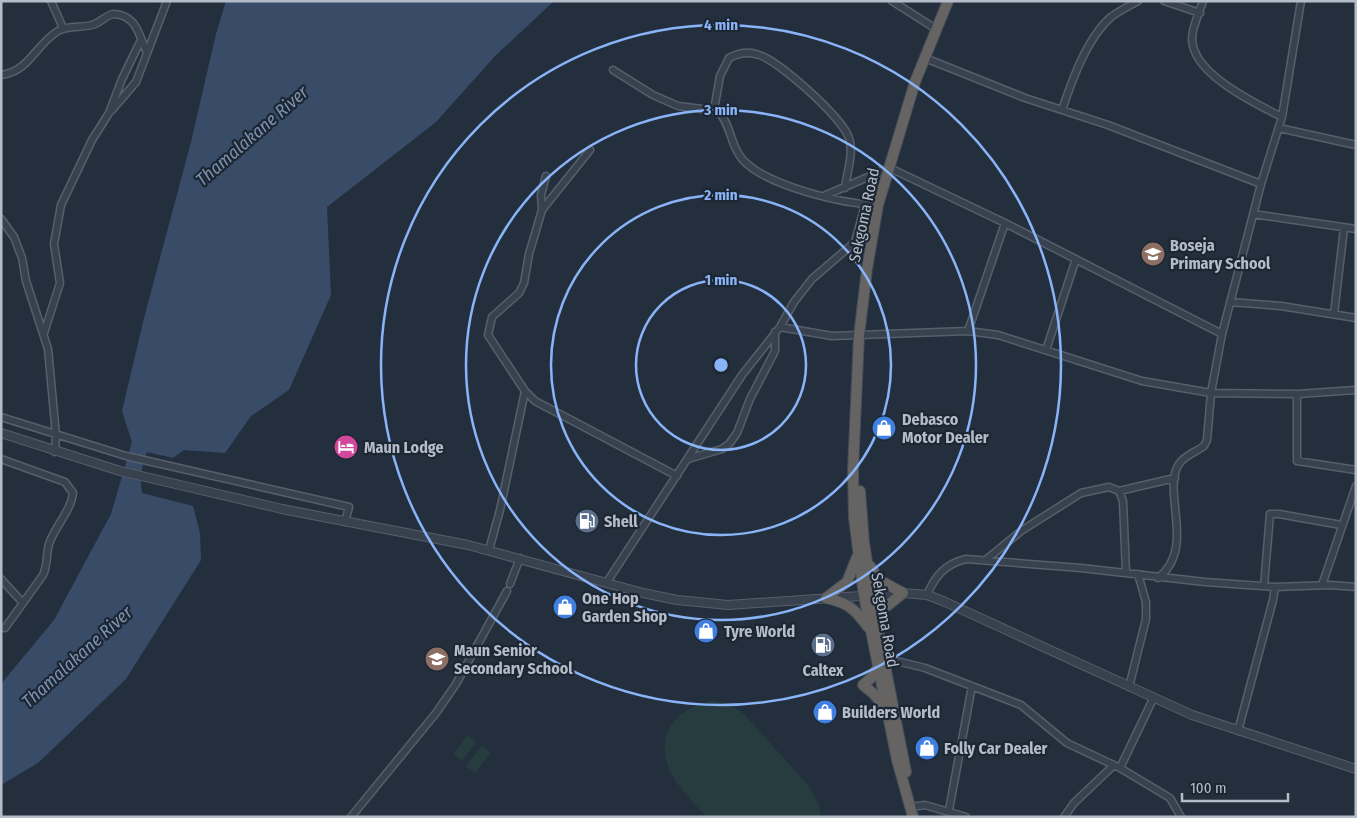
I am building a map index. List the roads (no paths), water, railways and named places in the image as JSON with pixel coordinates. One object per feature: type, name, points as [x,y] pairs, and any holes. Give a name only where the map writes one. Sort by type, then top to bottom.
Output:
[{"type":"highway","name":"Sekgoma Road","points":[[911,807],[904,758],[874,631],[861,553],[853,470],[856,444],[860,336],[867,269],[878,205],[924,58],[948,1]]},
{"type":"highway","points":[[861,553],[875,576],[890,588],[903,593]]},
{"type":"highway","points":[[826,598],[847,582],[861,553]]},
{"type":"highway","points":[[826,598],[843,602],[852,607],[874,631],[883,609],[903,593]]},
{"type":"highway","name":"Sekgoma Road","points":[[881,662],[887,712],[911,807]]},
{"type":"highway","points":[[881,662],[872,677],[863,686],[882,702],[887,712]]},
{"type":"street","points":[[51,1],[63,28]]},
{"type":"street","points":[[109,113],[130,92],[136,82],[167,1]]},
{"type":"street","points":[[892,1],[936,29]]},
{"type":"street","points":[[1062,110],[1077,68],[1097,35],[1111,17],[1138,1]]},
{"type":"street","points":[[1164,1],[1200,13]]},
{"type":"street","points":[[1203,1],[1193,34],[1192,46],[1199,60],[1227,86],[1282,117]]},
{"type":"street","points":[[1158,578],[1167,568],[1174,553],[1177,539],[1176,469],[1184,458],[1204,446],[1222,334],[1260,184],[1282,117],[1301,1]]},
{"type":"street","points":[[1,75],[23,68],[42,42],[63,28],[89,26],[110,14],[116,14],[136,23],[147,52]]},
{"type":"street","points":[[44,333],[60,283],[54,244],[60,206],[80,164],[109,113],[141,40]]},
{"type":"street","points":[[714,110],[720,76],[729,58],[744,53],[758,54],[770,59],[784,68],[845,129],[850,148],[845,188]]},
{"type":"street","points":[[924,58],[1025,98],[1108,125],[1260,184]]},
{"type":"street","points":[[613,70],[653,95],[678,106],[714,110],[722,114],[732,145],[754,170],[786,184],[865,205],[878,205]]},
{"type":"street","points":[[1279,128],[1356,145]]},
{"type":"street","points":[[542,210],[590,150]]},
{"type":"street","points":[[826,195],[889,168],[916,178],[1222,334]]},
{"type":"street","points":[[546,176],[541,194],[542,210],[529,254],[524,282],[519,293],[498,310],[488,327],[490,340],[525,391],[546,408],[677,476]]},
{"type":"street","points":[[606,582],[746,368],[778,329],[794,302],[812,279],[855,242],[865,205]]},
{"type":"street","points":[[1253,214],[1356,229]]},
{"type":"street","points":[[1,220],[14,237],[22,258],[26,280],[44,333],[49,357],[56,435],[55,452]]},
{"type":"street","points":[[968,331],[1006,223]]},
{"type":"street","points":[[1334,314],[1344,228]]},
{"type":"street","points":[[1046,350],[1076,259]]},
{"type":"street","points":[[1230,302],[1356,318]]},
{"type":"street","points":[[778,329],[815,334],[860,336],[968,331],[998,335],[1142,381],[1212,393],[1297,394],[1356,390]]},
{"type":"street","points":[[688,459],[722,449],[737,432],[754,390],[775,351],[778,329]]},
{"type":"street","points":[[489,550],[499,517],[525,391]]},
{"type":"street","points":[[1297,394],[1297,461],[1302,464],[1356,470]]},
{"type":"street","points":[[1,417],[126,456],[349,507],[345,522]]},
{"type":"street","points":[[1,433],[55,452],[120,471],[345,522],[428,536],[520,558],[643,593],[704,604],[757,604],[903,593],[927,596],[943,601],[1153,699],[1238,731],[1356,769]]},
{"type":"street","points":[[1,459],[65,482],[73,492],[65,514],[50,543],[44,575],[31,594],[22,602],[5,628]]},
{"type":"street","points":[[987,559],[1021,531],[1081,493],[1109,487],[1119,490],[1175,478]]},
{"type":"street","points":[[1322,586],[1341,525],[1356,486]]},
{"type":"street","points":[[1119,490],[1123,501],[1126,573]]},
{"type":"street","points":[[1264,586],[1270,514],[1341,525]]},
{"type":"street","points":[[510,584],[520,558]]},
{"type":"street","points":[[927,596],[940,571],[952,562],[966,559],[987,559],[1138,574],[1158,578],[1274,587],[1356,587]]},
{"type":"street","points":[[1129,687],[1146,619],[1146,602],[1138,574]]},
{"type":"street","points":[[1,579],[22,602]]},
{"type":"street","points":[[1238,731],[1273,600],[1274,587]]},
{"type":"street","points":[[351,817],[451,691],[507,591]]},
{"type":"street","points":[[881,662],[925,668],[1022,705],[1067,743],[1117,766],[1170,798],[1181,817]]},
{"type":"street","points":[[949,810],[972,686]]},
{"type":"street","points":[[1064,817],[1074,802],[1117,766],[1153,699]]},
{"type":"street","points":[[911,807],[925,805],[949,810],[966,817]]},
{"type":"water","name":"Thamalakane River","points":[[226,1],[554,1],[495,56],[436,122],[327,207],[331,295],[289,390],[251,416],[225,453],[184,450],[173,458],[147,452],[140,475],[142,493],[193,506],[200,533],[201,560],[126,679],[38,763],[1,785],[1,684],[54,620],[111,514],[132,442],[122,411],[144,318],[191,142],[216,34]]},
{"type":"place","name":"Boseja Primary School","points":[[1153,254]]},
{"type":"place","name":"Debasco Motor Dealer","points":[[884,428]]},
{"type":"place","name":"Maun Lodge","points":[[346,447]]},
{"type":"place","name":"Shell","points":[[587,521]]},
{"type":"place","name":"One Hop Garden Shop","points":[[565,607]]},
{"type":"place","name":"Tyre World","points":[[706,631]]},
{"type":"place","name":"Caltex","points":[[823,645]]},
{"type":"place","name":"Maun Senior Secondary School","points":[[437,659]]},
{"type":"place","name":"Builders World","points":[[825,712]]},
{"type":"place","name":"Folly Car Dealer","points":[[927,748]]}]
